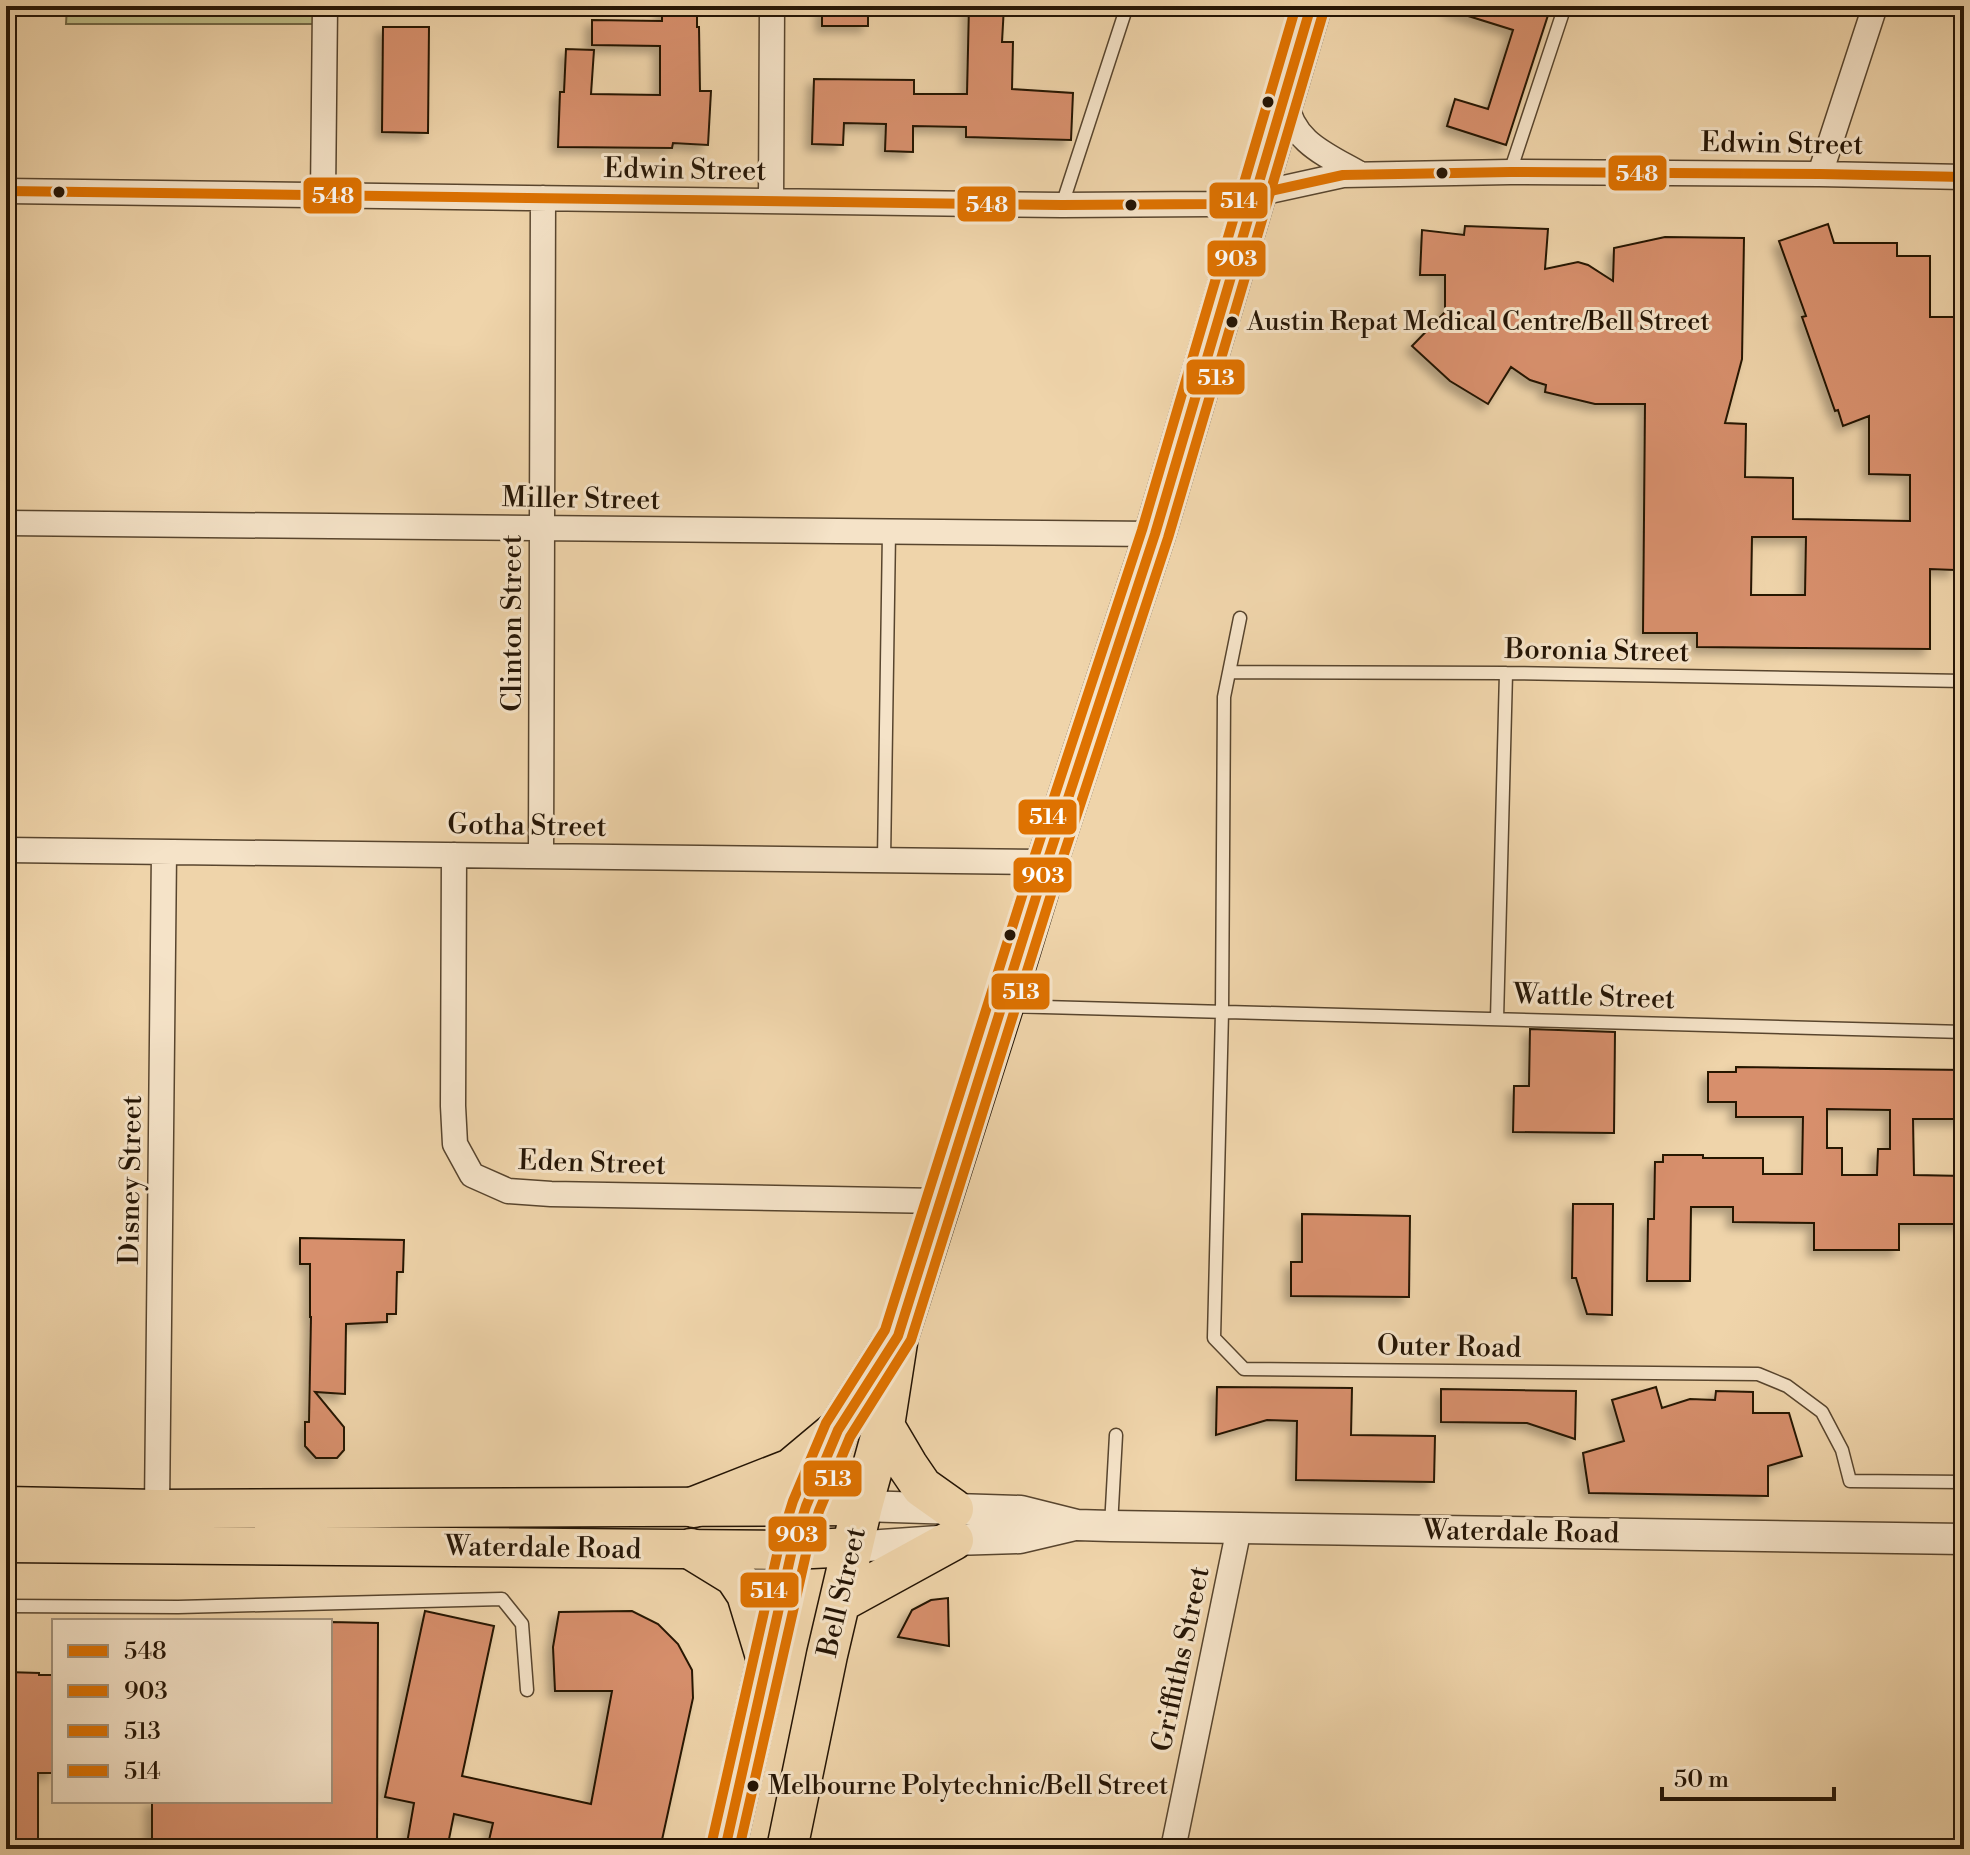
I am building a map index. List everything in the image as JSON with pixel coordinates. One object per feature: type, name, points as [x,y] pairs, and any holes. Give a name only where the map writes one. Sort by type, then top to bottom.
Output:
[{"type":"highway","name":"Bell Street","points":[[787,1849],[827,1655],[884,1426],[898,1336],[1047,862],[1155,534],[1311,6]]},
{"type":"highway","name":"Bell Street","points":[[725,1849],[792,1550],[806,1506],[838,1430],[898,1336]]},
{"type":"highway","points":[[840,1602],[953,1524],[922,1487],[884,1426]]},
{"type":"highway","points":[[694,1507],[791,1469],[838,1430]]},
{"type":"highway","points":[[691,1549],[735,1576],[747,1594],[767,1660]]},
{"type":"main road","name":"Waterdale Road","points":[[6,1506],[157,1509],[862,1506]]},
{"type":"main road","name":"Waterdale Road","points":[[6,1543],[792,1550],[853,1547]]},
{"type":"street","points":[[323,195],[325,6]]},
{"type":"street","points":[[771,201],[772,6]]},
{"type":"street","points":[[1820,174],[1875,6]]},
{"type":"street","points":[[1285,94],[1288,117],[1307,143],[1360,174]]},
{"type":"street","name":"Edwin Street","points":[[6,191],[1062,205],[1211,204],[1360,174],[1510,172],[1964,177]]},
{"type":"street","name":"Clinton Street","points":[[541,856],[543,198]]},
{"type":"street","name":"Miller Street","points":[[6,523],[1155,534]]},
{"type":"street","name":"Gotha Street","points":[[6,850],[1047,862]]},
{"type":"street","name":"Disney Street","points":[[157,1509],[164,852]]},
{"type":"street","name":"Eden Street","points":[[454,855],[455,1144],[472,1175],[508,1191],[940,1201]]},
{"type":"street","name":"Waterdale Road","points":[[862,1506],[1020,1538],[1077,1525],[1964,1539]]},
{"type":"street","name":"Waterdale Road","points":[[853,1547],[953,1524]]},
{"type":"street","name":"Griffiths Street","points":[[1173,1849],[1239,1528]]},
{"type":"lane","points":[[1062,205],[1127,6]]},
{"type":"lane","points":[[1510,172],[1565,6]]},
{"type":"lane","points":[[884,860],[889,532]]},
{"type":"lane","points":[[1222,1012],[1224,697],[1240,618]]},
{"type":"lane","name":"Boronia Street","points":[[1229,672],[1964,681]]},
{"type":"lane","points":[[1497,1019],[1506,673]]},
{"type":"lane","name":"Wattle Street","points":[[1003,1006],[1964,1032]]},
{"type":"lane","name":"Outer Road","points":[[1222,1012],[1214,1338],[1244,1369],[1758,1374],[1787,1386],[1822,1412],[1842,1450],[1850,1481],[1964,1482]]},
{"type":"lane","points":[[1111,1526],[1116,1435]]},
{"type":"lane","points":[[6,1606],[178,1607],[502,1599],[522,1624],[527,1690]]},
{"type":"shaded area","points":[[67,6],[314,6],[314,24],[66,24]]},
{"type":"building","points":[[662,6],[697,6],[700,91],[711,91],[708,145],[673,143],[672,148],[558,147],[560,92],[564,92],[566,49],[594,50],[591,94],[660,95],[660,46],[592,45],[592,20],[662,21]]},
{"type":"building","points":[[822,6],[868,6],[868,26],[822,26]]},
{"type":"building","points":[[969,6],[1004,6],[1002,42],[1013,42],[1012,89],[1073,93],[1071,140],[966,137],[966,127],[913,126],[913,152],[885,151],[886,124],[844,123],[843,145],[812,144],[814,79],[914,80],[914,94],[967,94]]},
{"type":"building","points":[[1450,6],[1532,6],[1549,12],[1506,145],[1447,126],[1455,99],[1488,109],[1513,30],[1449,10]]},
{"type":"building","points":[[383,27],[429,27],[428,133],[382,132]]},
{"type":"building","points":[[1828,224],[1834,243],[1897,243],[1897,256],[1930,256],[1930,317],[1964,317],[1964,347],[1955,347],[1955,570],[1930,569],[1930,649],[1697,647],[1697,633],[1643,633],[1645,404],[1595,404],[1545,392],[1546,385],[1530,380],[1511,367],[1488,404],[1450,381],[1412,346],[1445,312],[1445,275],[1420,275],[1422,230],[1464,235],[1465,226],[1548,229],[1545,269],[1578,262],[1613,281],[1614,248],[1665,237],[1744,238],[1742,359],[1725,423],[1746,424],[1745,477],[1793,478],[1793,519],[1910,521],[1910,475],[1869,474],[1869,416],[1843,426],[1838,410],[1835,411],[1779,241]],"holes":[[[1752,537],[1806,537],[1805,595],[1751,595]]]},
{"type":"building","points":[[1530,1029],[1615,1032],[1614,1133],[1513,1132],[1514,1086],[1529,1086]]},
{"type":"building","points":[[1736,1067],[1964,1070],[1964,1119],[1913,1119],[1914,1175],[1964,1176],[1964,1224],[1899,1224],[1899,1250],[1814,1250],[1814,1223],[1733,1222],[1733,1207],[1691,1207],[1690,1281],[1647,1281],[1648,1219],[1654,1219],[1655,1162],[1663,1162],[1663,1155],[1763,1158],[1763,1174],[1802,1174],[1803,1117],[1736,1117],[1736,1102],[1708,1102],[1708,1072],[1736,1072]],"holes":[[[1827,1109],[1890,1110],[1890,1149],[1878,1149],[1877,1175],[1842,1175],[1842,1148],[1827,1148]]]},
{"type":"building","points":[[1573,1204],[1613,1204],[1612,1315],[1587,1314],[1576,1278],[1572,1278]]},
{"type":"building","points":[[1302,1214],[1410,1216],[1409,1297],[1291,1296],[1291,1262],[1302,1262]]},
{"type":"building","points":[[300,1238],[404,1240],[403,1272],[397,1272],[396,1314],[387,1314],[387,1322],[346,1324],[345,1394],[315,1392],[344,1427],[344,1450],[337,1458],[316,1458],[305,1446],[305,1422],[309,1422],[310,1264],[300,1264]]},
{"type":"building","points":[[1217,1387],[1352,1388],[1351,1435],[1435,1436],[1434,1482],[1296,1480],[1297,1421],[1267,1420],[1216,1435]]},
{"type":"building","points":[[1656,1387],[1662,1408],[1690,1399],[1715,1400],[1716,1391],[1753,1392],[1753,1413],[1789,1413],[1802,1456],[1768,1466],[1768,1496],[1589,1493],[1583,1453],[1624,1441],[1612,1400]]},
{"type":"building","points":[[1441,1389],[1576,1391],[1575,1439],[1527,1423],[1441,1422]]},
{"type":"building","points":[[948,1598],[949,1646],[898,1637],[912,1610],[931,1600]]},
{"type":"building","points":[[425,1611],[494,1626],[462,1776],[591,1804],[612,1691],[555,1691],[553,1647],[559,1612],[632,1611],[658,1624],[678,1644],[692,1670],[693,1698],[660,1849],[487,1849],[493,1823],[454,1814],[447,1849],[406,1849],[414,1803],[385,1797]]},
{"type":"building","points":[[332,1622],[378,1623],[377,1849],[152,1849],[152,1803],[332,1803]]},
{"type":"building","points":[[6,1672],[52,1675],[52,1773],[38,1773],[38,1849],[6,1849]]},
{"type":"transit line","name":"514","points":[[711,1846],[779,1546],[793,1501],[826,1423],[885,1330],[1034,858],[1142,530],[1296,6]]},
{"type":"transit line","name":"903","points":[[725,1849],[792,1550],[806,1506],[838,1430],[898,1336],[1047,862],[1155,534],[1311,6]]},
{"type":"transit line","name":"513","points":[[739,1849],[806,1554],[819,1511],[850,1437],[911,1340],[1060,866],[1168,538],[1324,10]]},
{"type":"transit line","name":"548","points":[[6,191],[1062,205],[1211,204],[1343,175],[1510,172],[1964,177]]},
{"type":"place","name":"Austin Repat Medical Centre/Bell Street","points":[[1232,322]]},
{"type":"place","name":"Melbourne Polytechnic/Bell Street","points":[[753,1786]]}]
